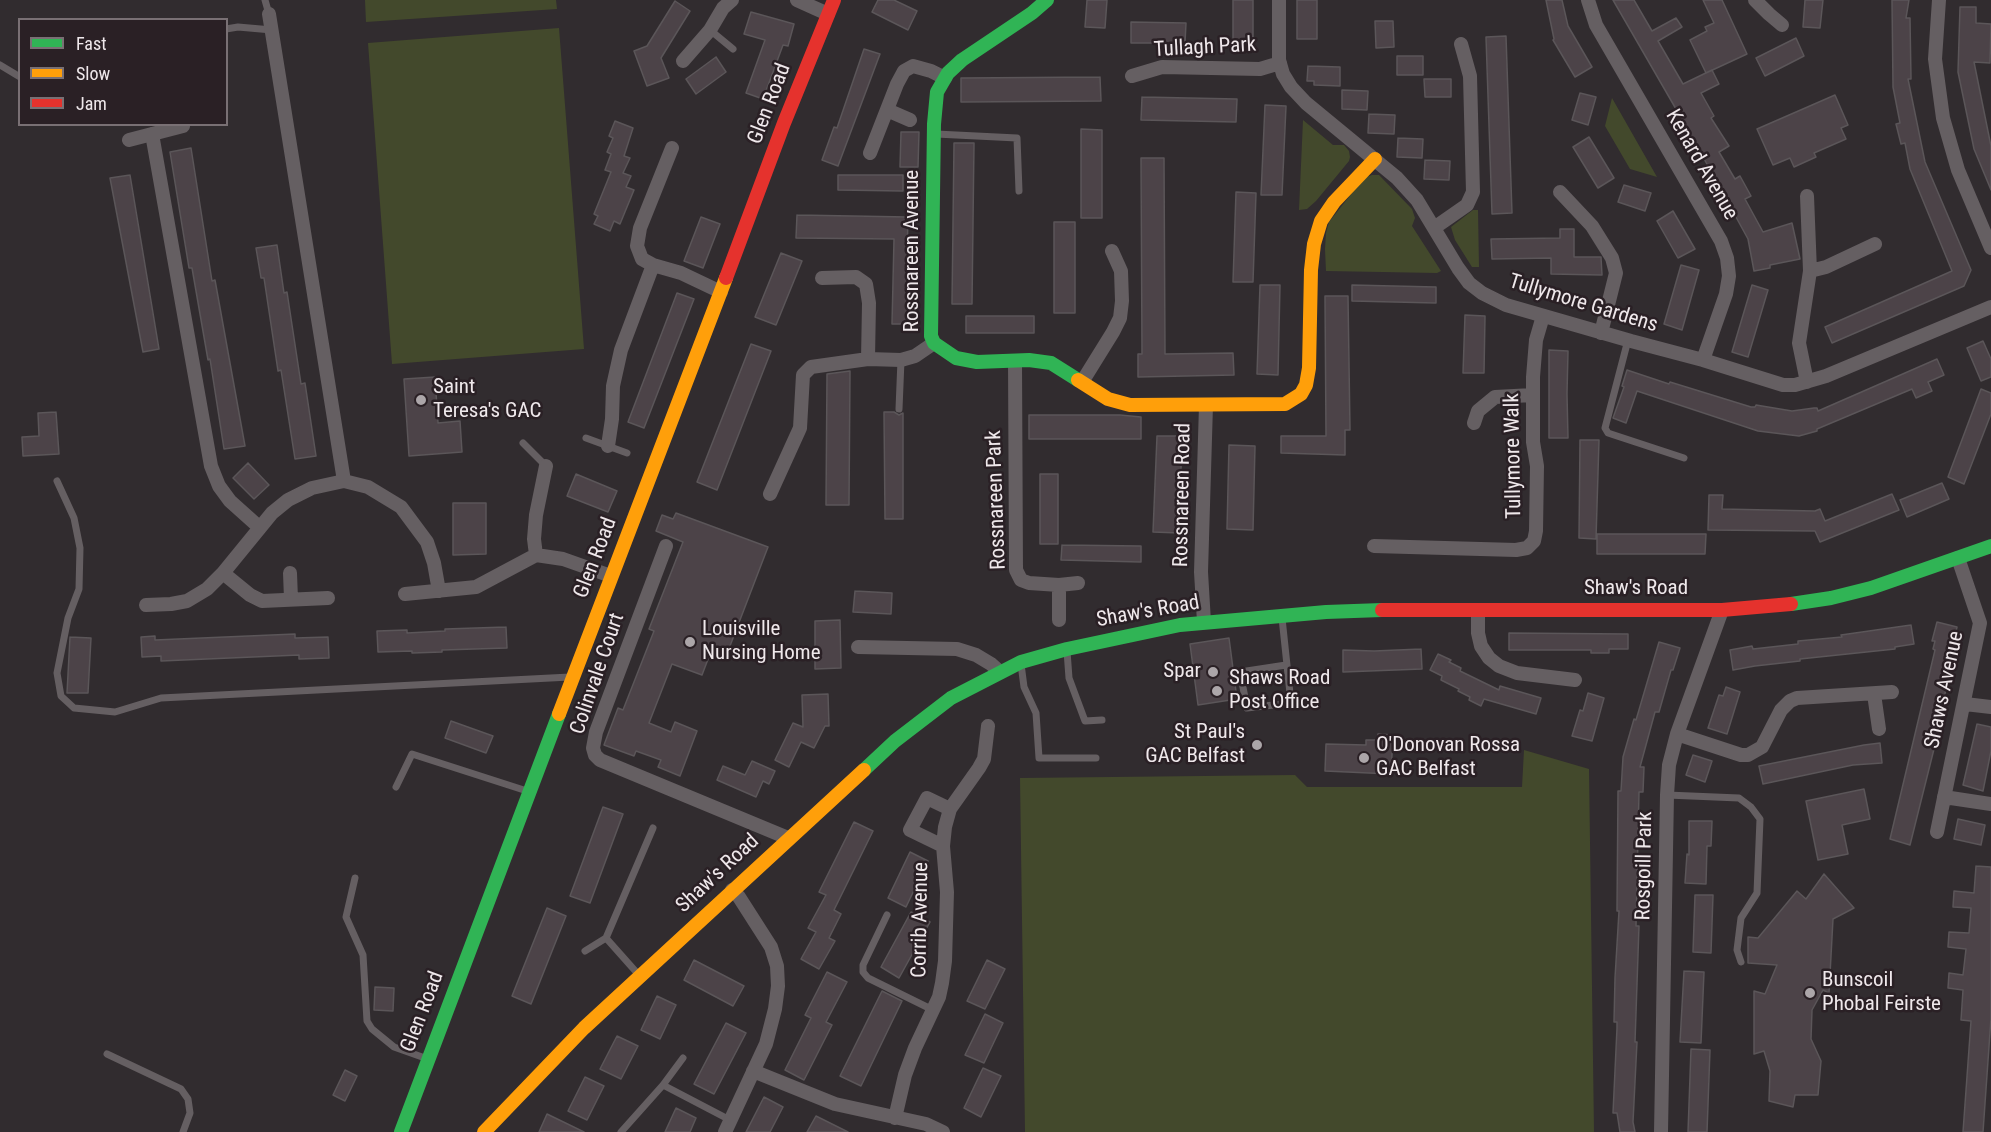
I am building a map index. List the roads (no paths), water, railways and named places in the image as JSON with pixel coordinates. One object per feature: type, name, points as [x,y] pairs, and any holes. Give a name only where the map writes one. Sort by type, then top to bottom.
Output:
[{"type":"street","points":[[683,61],[710,30],[723,8],[732,0]]},
{"type":"street","points":[[797,0],[828,14]]},
{"type":"street","name":"Glen Road","points":[[401,1132],[611,576],[722,292],[784,123],[834,0]]},
{"type":"street","name":"Rossnareen Avenue","points":[[1047,0],[1032,13],[962,60],[945,78],[938,92],[934,134],[932,336],[934,344],[956,358],[977,362],[1029,360],[1051,363],[1108,399],[1130,405],[1285,404],[1301,394],[1310,368],[1311,270],[1314,244],[1321,221],[1334,202],[1375,159]]},
{"type":"street","name":"Tullymore Gardens","points":[[1279,0],[1280,63],[1283,74],[1291,87],[1306,103],[1397,178],[1417,200],[1469,283],[1482,293],[1506,305],[1703,360],[1782,385],[1808,382],[1991,307]]},
{"type":"street","name":"Kenard Avenue","points":[[1588,0],[1596,26],[1721,241],[1727,258],[1729,276],[1725,294],[1703,360]]},
{"type":"street","points":[[1755,0],[1782,25]]},
{"type":"street","points":[[1939,0],[1935,59],[1943,118],[1958,170],[1991,248]]},
{"type":"street","points":[[267,7],[344,482]]},
{"type":"street","points":[[1434,228],[1467,205],[1473,192],[1470,76],[1461,44]]},
{"type":"street","name":"Tullagh Park","points":[[1132,76],[1162,67],[1260,69],[1280,63]]},
{"type":"street","points":[[870,153],[904,71],[913,66],[931,70],[945,78]]},
{"type":"street","points":[[886,110],[910,120]]},
{"type":"street","points":[[129,141],[183,126]]},
{"type":"street","points":[[152,135],[211,466],[219,486],[230,501],[259,527]]},
{"type":"street","points":[[672,148],[640,228],[637,246],[642,259],[653,265],[681,273],[722,292]]},
{"type":"street","points":[[1560,192],[1592,226],[1612,258],[1616,273],[1601,333]]},
{"type":"street","points":[[1807,196],[1810,271],[1799,343],[1808,382]]},
{"type":"street","points":[[1810,271],[1826,267],[1875,244]]},
{"type":"street","points":[[1082,382],[1120,318],[1121,271],[1112,251]]},
{"type":"street","points":[[608,446],[613,386],[621,350],[653,265]]},
{"type":"street","points":[[822,278],[856,277],[866,284],[869,303],[868,359]]},
{"type":"street","name":"Tullymore Walk","points":[[1374,546],[1516,550],[1527,548],[1534,541],[1538,466],[1533,442],[1533,395],[1536,339],[1543,316]]},
{"type":"street","points":[[770,494],[800,428],[803,375],[811,367],[868,359],[901,360],[915,356],[934,344]]},
{"type":"street","name":"Rossnareen Park","points":[[1015,361],[1016,570],[1020,580],[1029,583],[1059,585],[1078,583]]},
{"type":"street","points":[[1474,423],[1478,411],[1495,397],[1533,395]]},
{"type":"street","name":"Rossnareen Road","points":[[1204,622],[1202,566],[1206,405]]},
{"type":"street","points":[[536,555],[534,539],[536,515],[546,466]]},
{"type":"street","points":[[146,605],[187,601],[207,589],[224,573],[259,527],[288,500],[312,488],[344,482],[368,487],[401,507],[427,542],[434,563],[439,591]]},
{"type":"street","name":"Colinvale Court","points":[[666,546],[596,732],[593,748],[600,760],[788,838]]},
{"type":"street","name":"Shaw's Road","points":[[484,1132],[584,1028],[895,741],[951,698],[1021,662],[1132,634],[1204,622],[1282,615],[1387,610],[1722,610],[1775,607],[1831,598],[1889,583],[1991,546]]},
{"type":"street","points":[[405,594],[476,587],[536,555],[563,559],[611,576]]},
{"type":"street","name":"Shaws Avenue","points":[[1936,832],[1986,620],[1958,558]]},
{"type":"street","points":[[224,573],[250,595],[262,601],[328,598]]},
{"type":"street","points":[[290,573],[291,599]]},
{"type":"street","points":[[1059,585],[1059,620]]},
{"type":"street","name":"Rosgoill Park","points":[[1661,1132],[1669,765],[1677,734],[1722,610]]},
{"type":"street","points":[[1478,611],[1478,633],[1481,646],[1489,658],[1499,666],[1517,673],[1575,680]]},
{"type":"street","points":[[858,647],[957,649],[976,655],[1000,672]]},
{"type":"street","points":[[1677,734],[1741,755],[1748,755],[1762,747],[1781,710],[1790,701],[1797,698],[1892,693]]},
{"type":"street","points":[[1874,694],[1879,729]]},
{"type":"street","points":[[1965,704],[1991,706]]},
{"type":"street","name":"Corrib Avenue","points":[[895,1118],[905,1075],[939,997],[945,961],[947,892],[943,846],[950,809],[984,759],[988,726]]},
{"type":"street","points":[[1944,797],[1991,804]]},
{"type":"street","points":[[943,846],[910,830],[927,798],[950,809]]},
{"type":"street","points":[[728,1126],[766,1044],[778,986],[777,966],[771,946],[732,890]]},
{"type":"street","points":[[753,1071],[835,1104],[926,1124],[943,1132]]},
{"type":"lane","points":[[228,28],[272,30]]},
{"type":"lane","points":[[710,30],[733,49]]},
{"type":"lane","points":[[0,65],[18,76]]},
{"type":"lane","points":[[934,134],[1017,138],[1019,191]]},
{"type":"lane","points":[[1628,340],[1605,428],[1608,433],[1684,458]]},
{"type":"lane","points":[[899,409],[901,360]]},
{"type":"lane","points":[[586,438],[627,453]]},
{"type":"lane","points":[[524,444],[546,466]]},
{"type":"lane","points":[[57,481],[74,518],[80,548],[79,589],[68,618],[57,673],[61,696],[74,708],[115,712],[161,698],[574,677]]},
{"type":"lane","points":[[1282,615],[1291,703],[1247,708],[1240,672],[1286,665]]},
{"type":"lane","points":[[1067,649],[1069,678],[1085,721],[1102,720]]},
{"type":"lane","points":[[1021,662],[1024,687],[1036,713],[1039,758],[1096,758]]},
{"type":"lane","points":[[396,787],[412,754],[530,792]]},
{"type":"lane","points":[[1667,795],[1739,798],[1751,807],[1760,819],[1757,892],[1741,918],[1737,950],[1741,962]]},
{"type":"lane","points":[[585,951],[606,938],[653,828]]},
{"type":"lane","points":[[355,878],[346,917],[363,955],[367,1021],[372,1029],[394,1047],[428,1059]]},
{"type":"lane","points":[[887,915],[863,965],[863,972],[868,978],[933,1010]]},
{"type":"lane","points":[[606,938],[639,976]]},
{"type":"lane","points":[[107,1054],[181,1089],[188,1099],[190,1113],[183,1132]]},
{"type":"lane","points":[[621,1132],[663,1085],[683,1058]]},
{"type":"lane","points":[[663,1085],[728,1126]]},
{"type":"place","name":"Saint Teresa's GAC","points":[[421,400]]},
{"type":"place","name":"Louisville Nursing Home","points":[[690,642]]},
{"type":"place","name":"Spar","points":[[1213,672]]},
{"type":"place","name":"Shaws Road Post Office","points":[[1217,691]]},
{"type":"place","name":"St Paul's GAC Belfast","points":[[1257,745]]},
{"type":"place","name":"O'Donovan Rossa GAC Belfast","points":[[1364,758]]},
{"type":"place","name":"Bunscoil Phobal Feirste","points":[[1810,993]]}]
